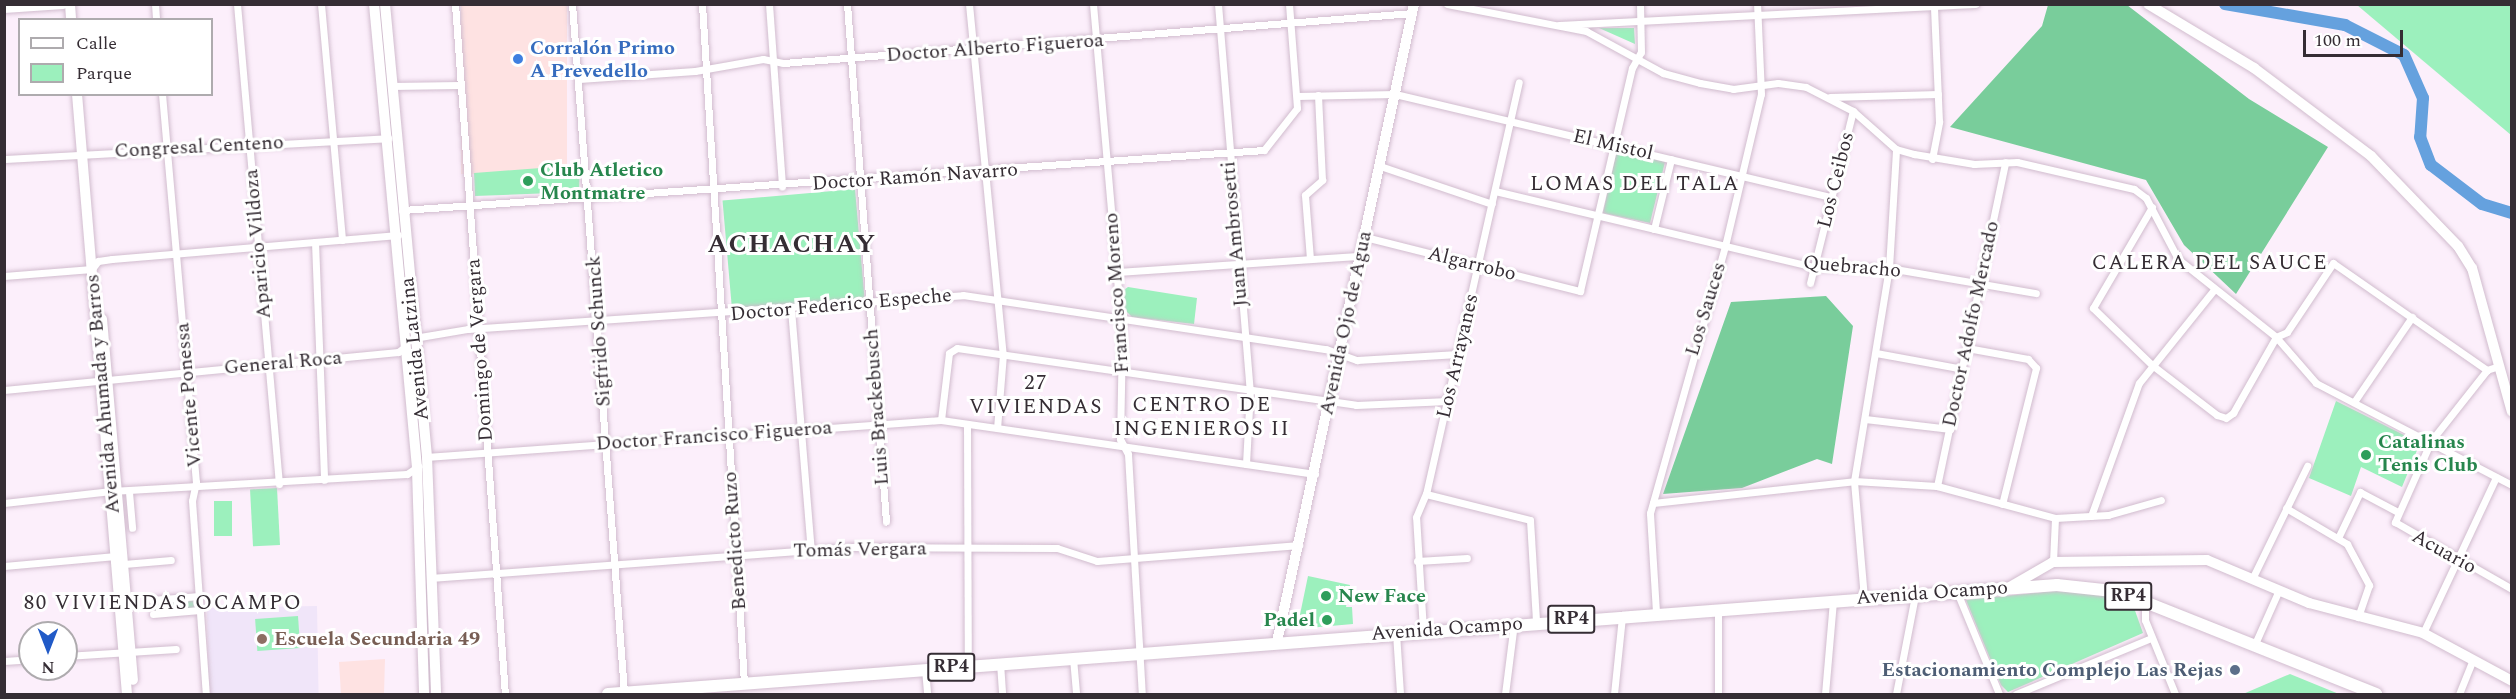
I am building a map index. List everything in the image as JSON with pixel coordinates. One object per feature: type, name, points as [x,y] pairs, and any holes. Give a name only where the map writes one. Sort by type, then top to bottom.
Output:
[{"type":"main road","name":"Avenida Ocampo","points":[[610,694],[1656,612],[2040,586],[2085,587],[2145,602],[2376,694]]},
{"type":"street","points":[[4,8],[63,4]]},
{"type":"street","name":"Aparicio Vildoza","points":[[237,4],[279,484]]},
{"type":"street","points":[[321,4],[342,240]]},
{"type":"street","name":"Avenida Latzina","points":[[374,4],[398,235],[424,579],[436,694]]},
{"type":"street","name":"Avenida Latzina","points":[[385,4],[390,87],[389,138],[401,210],[398,235],[413,339],[426,457],[424,694]]},
{"type":"street","name":"Domingo de Vergara","points":[[455,4],[505,694]]},
{"type":"street","name":"Sigfrido Schunck","points":[[572,4],[598,324],[624,694]]},
{"type":"street","name":"Benedicto Ruzo","points":[[702,4],[744,683]]},
{"type":"street","points":[[769,4],[782,187]]},
{"type":"street","name":"Luis Brackebusch","points":[[847,4],[886,522]]},
{"type":"street","points":[[969,4],[983,172],[999,301],[1003,354],[997,428]]},
{"type":"street","name":"Francisco Moreno","points":[[1093,4],[1121,319],[1124,447],[1135,559],[1142,694]]},
{"type":"street","name":"Juan Ambrosetti","points":[[1218,4],[1228,153],[1250,390],[1246,464]]},
{"type":"street","points":[[1289,4],[1297,96],[1395,94]]},
{"type":"street","points":[[1448,4],[1586,31],[1663,73],[1719,88],[1793,84],[1830,97],[1853,111],[1896,149],[1932,159],[2005,162],[2120,184],[2146,198],[2172,251],[2213,291],[2276,337],[2316,383],[2511,484]]},
{"type":"street","points":[[1598,216],[1638,59],[1640,4]]},
{"type":"street","name":"Los Sauces","points":[[1656,612],[1653,503],[1725,246],[1763,85],[1757,4]]},
{"type":"street","points":[[1554,26],[1641,19],[1975,4]]},
{"type":"street","points":[[2148,4],[2254,68],[2403,184],[2468,259],[2511,412]]},
{"type":"street","points":[[1932,159],[1938,94],[1934,7]]},
{"type":"street","name":"Doctor Alberto Figueroa","points":[[579,79],[773,61],[973,50],[1219,30],[1413,9]]},
{"type":"street","name":"Avenida Ojo de Agua","points":[[1277,642],[1300,545],[1413,9]]},
{"type":"street","name":"Los Arrayanes","points":[[1423,630],[1414,526],[1426,494],[1448,401],[1519,82]]},
{"type":"street","points":[[390,87],[460,85]]},
{"type":"street","name":"El Mistol","points":[[1395,94],[1831,197]]},
{"type":"street","points":[[1830,97],[1938,94]]},
{"type":"street","points":[[1310,259],[1305,195],[1322,180],[1318,95]]},
{"type":"street","name":"Avenida Ahumada y Barros","points":[[77,96],[86,152]]},
{"type":"street","name":"Avenida Ahumada y Barros","points":[[85,96],[86,152],[103,380],[119,492],[120,560],[134,694]]},
{"type":"street","name":"Vicente Ponessa","points":[[162,96],[187,372],[206,694]]},
{"type":"street","name":"Doctor Ramón Navarro","points":[[401,210],[714,192],[1228,153],[1270,147],[1296,112],[1297,96]]},
{"type":"street","name":"Los Ceibos","points":[[1810,283],[1853,111]]},
{"type":"street","name":"Congresal Centeno","points":[[4,159],[250,143],[389,138]]},
{"type":"street","points":[[1864,598],[1854,481],[1889,268],[1896,149]]},
{"type":"street","points":[[1654,229],[1671,159]]},
{"type":"street","name":"Doctor Adolfo Mercado","points":[[1936,486],[1963,369],[2005,162]]},
{"type":"street","points":[[1380,166],[1492,204]]},
{"type":"street","name":"Quebracho","points":[[1495,191],[1813,267],[1889,268],[2036,293]]},
{"type":"street","points":[[2152,207],[2093,308],[2152,365],[2226,418],[2276,337],[2287,332],[2333,263],[2487,370]]},
{"type":"street","name":"Algarrobo","points":[[1365,237],[1580,291],[1598,216]]},
{"type":"street","points":[[4,276],[177,254],[398,235]]},
{"type":"street","points":[[315,242],[324,480]]},
{"type":"street","points":[[1116,272],[1360,256]]},
{"type":"street","points":[[2091,516],[2139,383],[2213,291]]},
{"type":"street","name":"Doctor Federico Espeche","points":[[413,339],[418,334],[598,324],[870,304],[951,295],[1245,337],[1340,353],[1357,360],[1458,354]]},
{"type":"street","points":[[791,309],[811,550]]},
{"type":"street","points":[[2354,402],[2412,317]]},
{"type":"street","points":[[405,348],[413,339]]},
{"type":"street","name":"General Roca","points":[[4,390],[320,360],[405,348]]},
{"type":"street","points":[[941,420],[952,348],[1330,402],[1376,406],[1448,401]]},
{"type":"street","points":[[1967,348],[2028,359],[2036,368],[2002,504]]},
{"type":"street","points":[[1876,353],[1963,369]]},
{"type":"street","points":[[2398,512],[2431,441],[2487,370],[2499,366]]},
{"type":"street","points":[[1865,419],[1950,429]]},
{"type":"street","name":"Doctor Francisco Figueroa","points":[[426,457],[941,420],[1314,474]]},
{"type":"street","points":[[967,424],[968,666]]},
{"type":"street","points":[[4,503],[119,492],[195,490],[324,480],[417,469],[426,457]]},
{"type":"street","points":[[2252,579],[2307,466]]},
{"type":"street","points":[[2423,633],[2455,558],[2496,477]]},
{"type":"street","points":[[1653,503],[1854,481],[1936,486],[2055,518],[2091,516],[2161,500]]},
{"type":"street","points":[[119,492],[132,528]]},
{"type":"street","name":"Acuario","points":[[2338,538],[2360,492],[2398,512],[2397,526],[2511,589]]},
{"type":"street","points":[[1426,494],[1530,520],[1536,622]]},
{"type":"street","points":[[2286,508],[2338,538],[2369,580],[2358,617]]},
{"type":"street","points":[[2053,562],[2055,518]]},
{"type":"street","name":"Tomás Vergara","points":[[424,579],[811,550],[1057,548],[1091,560],[1135,559],[1300,545]]},
{"type":"street","points":[[1418,561],[1467,558]]},
{"type":"street","points":[[4,566],[120,560],[171,560]]},
{"type":"street","points":[[2008,588],[2037,569],[2053,562],[2207,560],[2278,592],[2358,617],[2423,633],[2511,681]]},
{"type":"street","points":[[2037,569],[2040,586]]},
{"type":"street","points":[[1957,592],[1999,694]]},
{"type":"street","points":[[2254,646],[2278,592]]},
{"type":"street","points":[[1896,694],[1915,595]]},
{"type":"street","points":[[152,600],[199,596]]},
{"type":"street","points":[[1825,694],[1833,600]]},
{"type":"street","points":[[2145,602],[2151,638],[2175,694]]},
{"type":"street","points":[[1718,608],[1718,694]]},
{"type":"street","points":[[153,614],[200,610]]},
{"type":"street","points":[[1614,694],[1622,615]]},
{"type":"street","points":[[1505,694],[1515,623]]},
{"type":"street","points":[[1396,633],[1400,694]]},
{"type":"street","points":[[2016,694],[2151,638]]},
{"type":"street","points":[[78,655],[176,649]]},
{"type":"street","name":"Avenida Ahumada y Barros","points":[[127,694],[128,652]]},
{"type":"street","points":[[1073,658],[1076,694]]},
{"type":"street","points":[[2459,694],[2472,661]]},
{"type":"street","points":[[1000,663],[1002,694]]},
{"type":"street","points":[[925,669],[927,694]]},
{"type":"shaded area","name":"Corralón Primo A Prevedello","points":[[461,5],[567,5],[567,174],[461,174]]},
{"type":"shaded area","name":"Escuela Secundaria 49","points":[[317,606],[319,694],[209,694],[207,608]]},
{"type":"shaded area","points":[[385,659],[384,694],[341,694],[339,662]]},
{"type":"green space","points":[[2048,5],[2127,5],[2249,99],[2328,147],[2236,294],[2184,245],[2146,180],[1950,127],[2042,26]]},
{"type":"green space","points":[[2357,5],[2511,5],[2511,135]]},
{"type":"green space","points":[[1599,28],[1634,28],[1635,44]]},
{"type":"green space","points":[[1621,150],[1665,162],[1650,223],[1603,213],[1616,154]]},
{"type":"green space","name":"Club Atletico Montmatre","points":[[580,165],[579,192],[475,196],[474,173]]},
{"type":"green space","points":[[855,189],[865,300],[732,311],[723,201]]},
{"type":"green space","points":[[1128,287],[1197,298],[1194,324],[1132,317],[1123,308],[1121,292]]},
{"type":"green space","points":[[1826,296],[1853,326],[1832,464],[1817,459],[1742,488],[1663,494],[1731,302]]},
{"type":"green space","name":"Catalinas Tenis Club","points":[[2336,401],[2420,443],[2402,487],[2361,467],[2351,496],[2309,478]]},
{"type":"green space","points":[[277,488],[280,545],[253,546],[250,489]]},
{"type":"green space","points":[[214,501],[232,501],[232,536],[214,536]]},
{"type":"green space","name":"New Face","points":[[1308,576],[1350,585],[1346,607],[1352,607],[1353,624],[1297,629]]},
{"type":"green space","points":[[2053,591],[2100,594],[2133,605],[2143,633],[2008,692],[2001,685],[1966,600]]},
{"type":"green space","points":[[193,600],[194,608],[155,613],[154,605]]},
{"type":"green space","points":[[298,616],[300,648],[257,651],[255,619]]},
{"type":"green space","points":[[2290,674],[2339,694],[2243,694]]},
{"type":"waterway","points":[[2225,4],[2345,25],[2404,55],[2423,98],[2420,137],[2431,165],[2482,204],[2512,213]]},
{"type":"place","name":"Corralón Primo A Prevedello","points":[[518,59]]},
{"type":"place","name":"Club Atletico Montmatre","points":[[528,181]]},
{"type":"place","name":"Catalinas Tenis Club","points":[[2366,455]]},
{"type":"place","name":"New Face","points":[[1326,596]]},
{"type":"place","name":"Padel","points":[[1327,620]]},
{"type":"place","name":"Escuela Secundaria 49","points":[[262,639]]},
{"type":"place","name":"Estacionamiento Complejo Las Rejas","points":[[2235,670]]},
{"type":"district","name":"LOMAS DEL TALA","points":[[1635,184]]},
{"type":"district","name":"ACHACHAY","points":[[792,245]]},
{"type":"district","name":"CALERA DEL SAUCE","points":[[2210,263]]},
{"type":"district","name":"27 VIVIENDAS","points":[[1036,395]]},
{"type":"district","name":"CENTRO DE INGENIEROS II","points":[[1202,417]]},
{"type":"district","name":"80 VIVIENDAS OCAMPO","points":[[163,603]]}]
